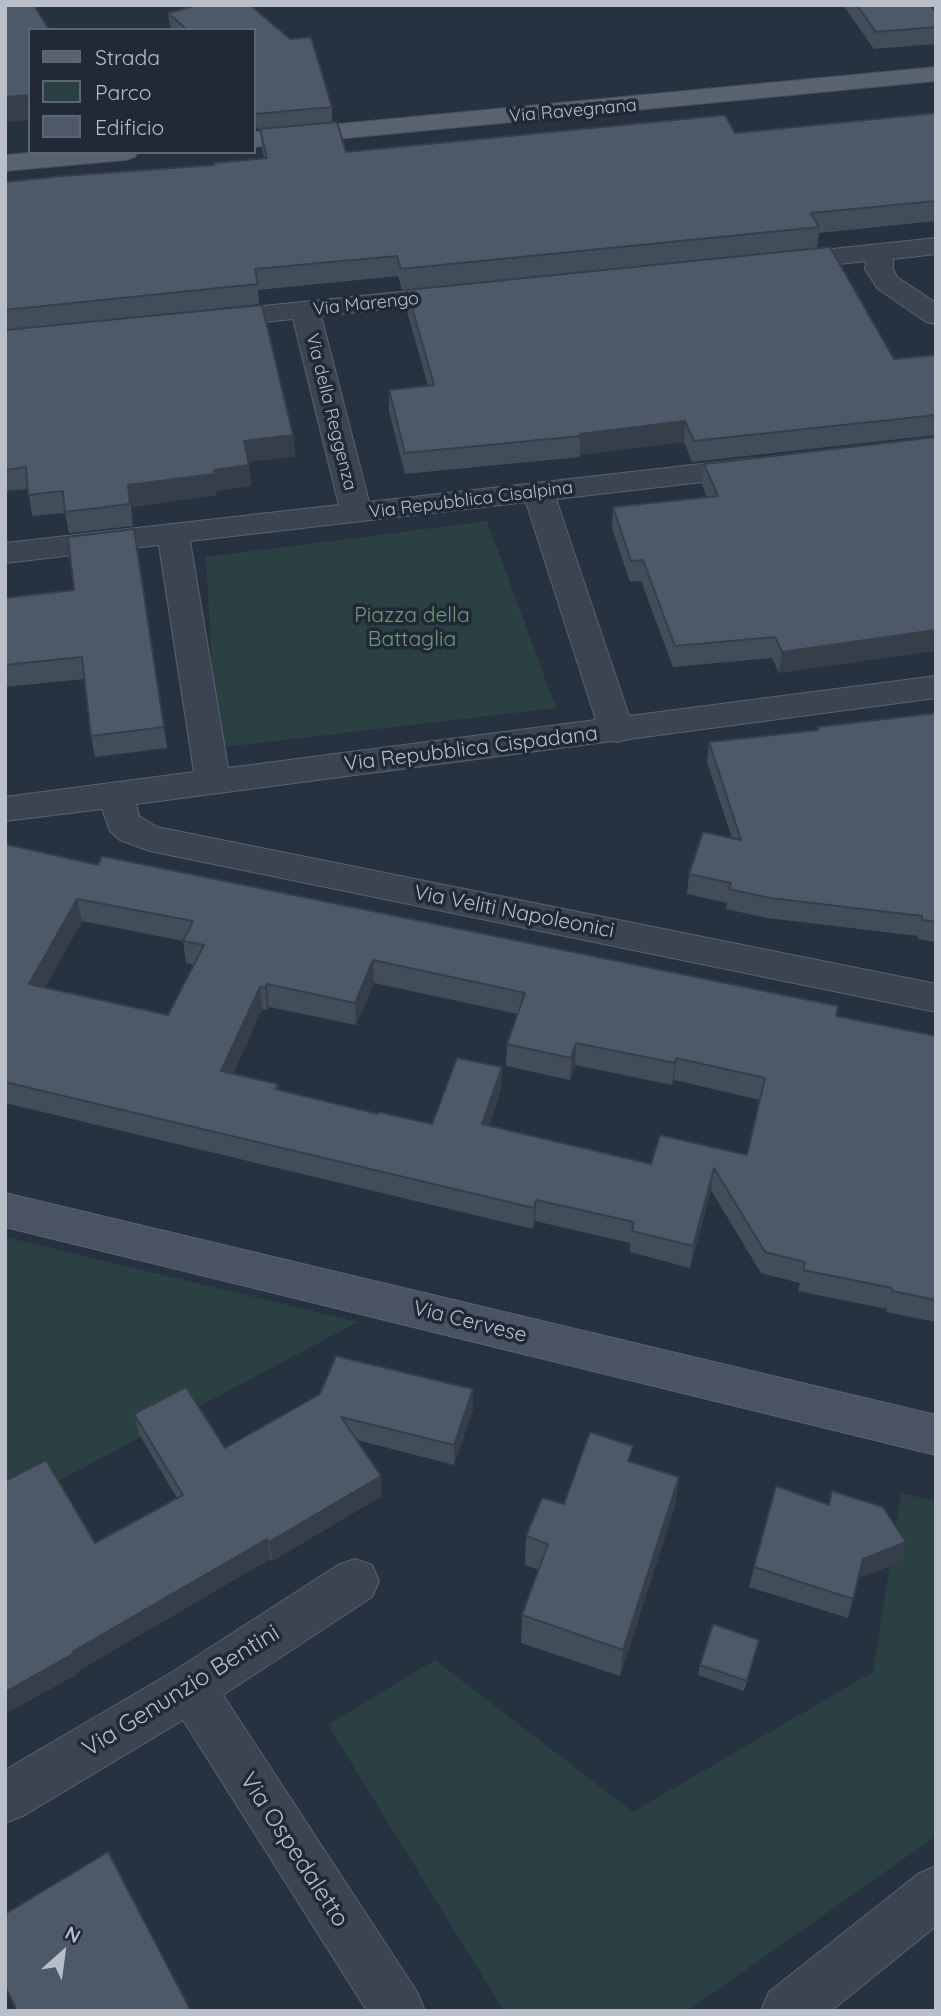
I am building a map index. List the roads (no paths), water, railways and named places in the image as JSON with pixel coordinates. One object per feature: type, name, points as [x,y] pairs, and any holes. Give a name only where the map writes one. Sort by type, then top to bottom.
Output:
[{"type":"main road","name":"Via Ravegnana","points":[[256,141],[936,74]]},
{"type":"main road","name":"Via Ravegnana","points":[[891,78],[936,85]]},
{"type":"main road","points":[[5,163],[103,154]]},
{"type":"main road","name":"Via Cervese","points":[[5,1210],[936,1435]]},
{"type":"street","points":[[757,265],[936,246]]},
{"type":"street","points":[[880,252],[879,269],[887,282],[936,316]]},
{"type":"street","name":"Via Marengo","points":[[182,323],[483,292]]},
{"type":"street","name":"Via della Reggenza","points":[[305,310],[357,514]]},
{"type":"street","name":"Via Repubblica Cisalpina","points":[[5,552],[357,514],[785,463]]},
{"type":"street","points":[[538,491],[617,731]]},
{"type":"street","points":[[173,534],[214,783]]},
{"type":"street","name":"Via Repubblica Cispadana","points":[[5,809],[617,731],[936,687]]},
{"type":"street","name":"Via Veliti Napoleonici","points":[[117,796],[122,821],[133,831],[150,838],[936,998]]},
{"type":"street","name":"Via Genunzio Bentini","points":[[5,1798],[191,1688],[355,1581]]},
{"type":"street","name":"Via Ospedaletto","points":[[191,1688],[398,2011]]},
{"type":"street","points":[[788,2011],[936,1892]]},
{"type":"park label","name":"Piazza della Battaglia","points":[[412,628]]}]
